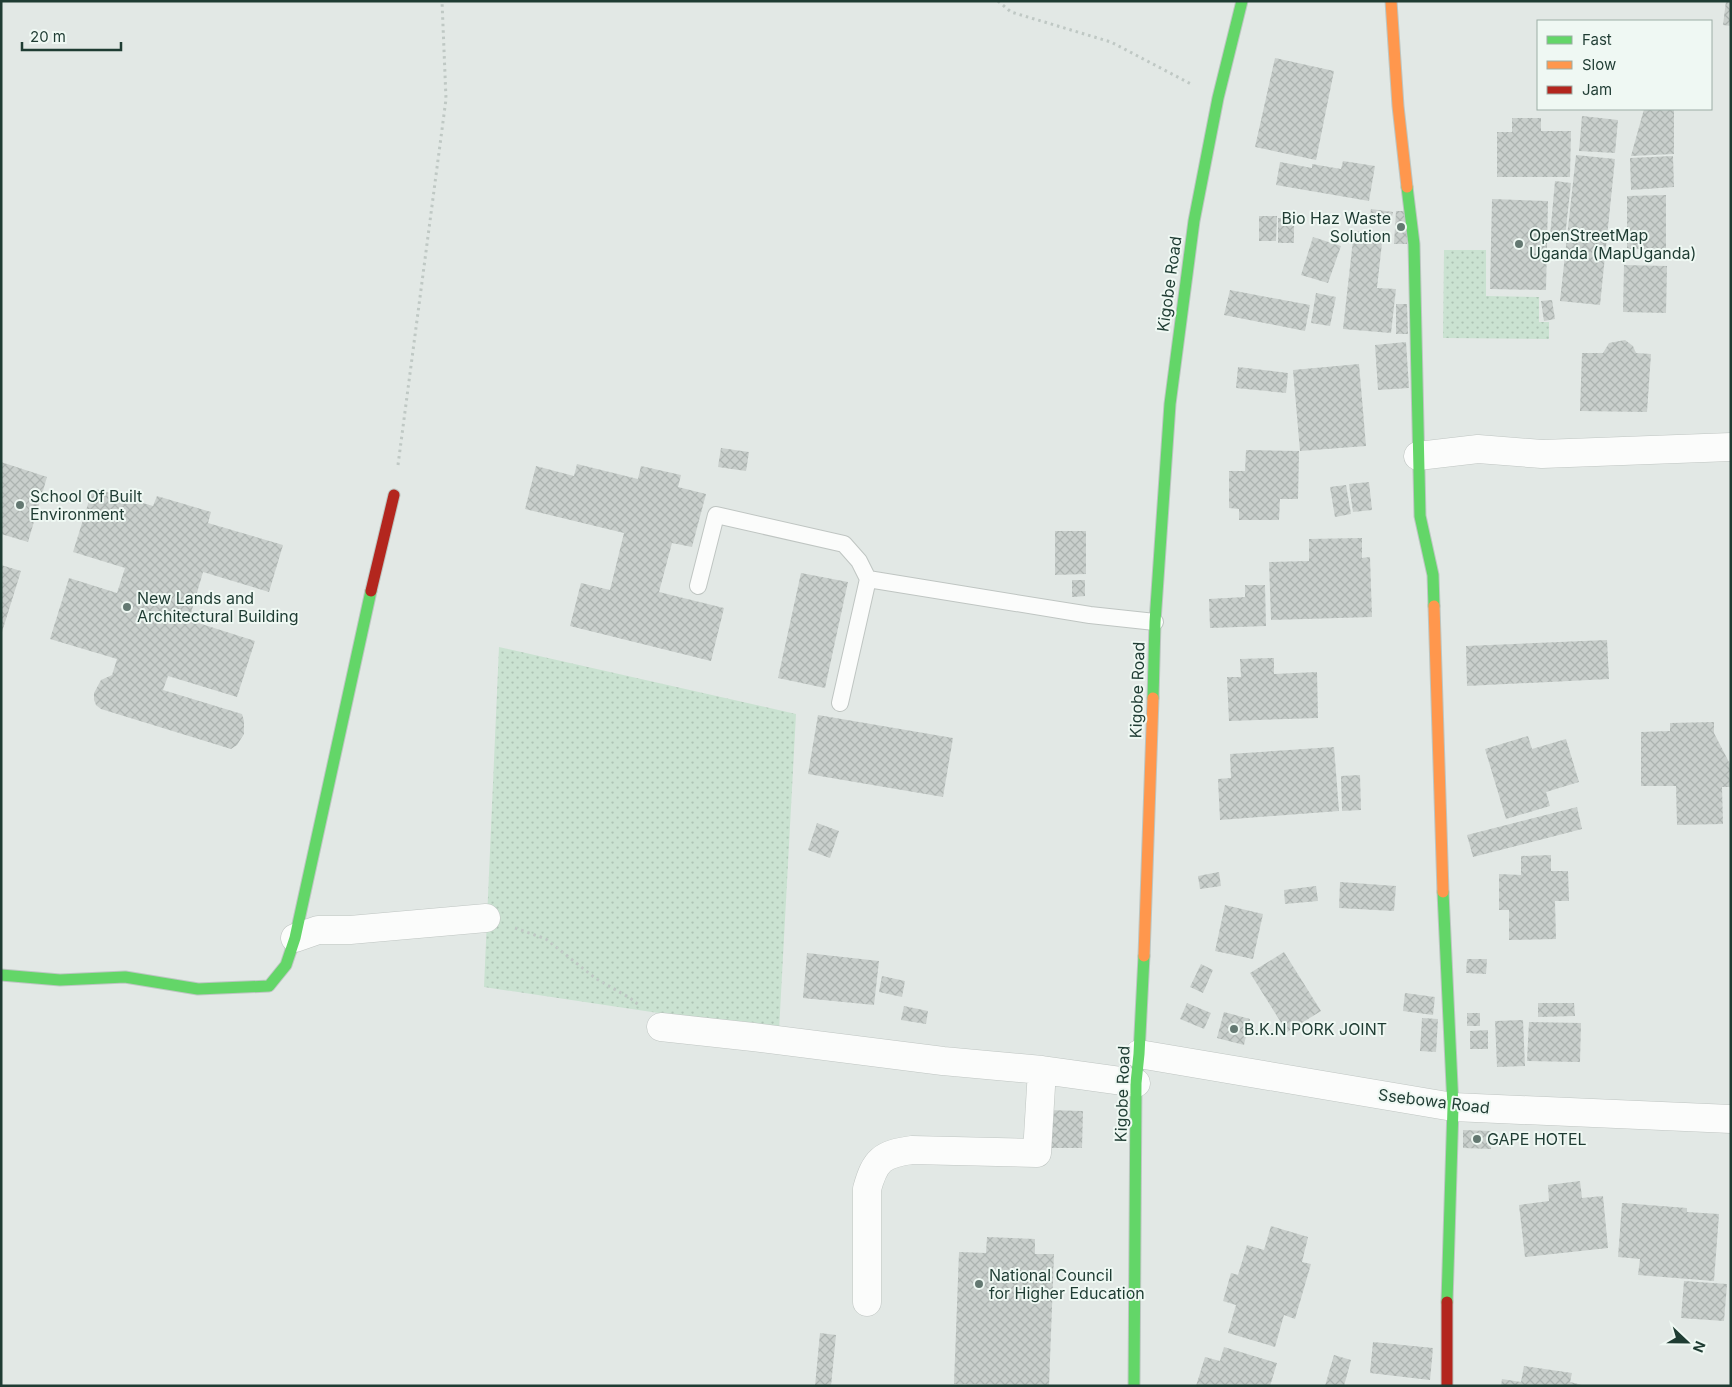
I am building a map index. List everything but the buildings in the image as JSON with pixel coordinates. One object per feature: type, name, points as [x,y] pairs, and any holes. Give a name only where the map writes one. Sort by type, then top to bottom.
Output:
[{"type":"street","name":"Kigobe Road","points":[[1134,1386],[1136,1083],[1149,838],[1155,622],[1171,394],[1194,221],[1218,98],[1242,1]]},
{"type":"street","points":[[1391,1],[1398,106],[1414,244],[1420,516],[1433,574],[1444,910],[1453,1107],[1447,1282],[1447,1386]]},
{"type":"street","points":[[1418,456],[1478,449],[1542,454],[1731,447]]},
{"type":"street","points":[[1,975],[60,980],[125,977],[198,989],[269,986],[286,966],[295,938],[356,656],[394,495]]},
{"type":"street","points":[[295,938],[318,930],[350,930],[486,918]]},
{"type":"street","points":[[661,1027],[943,1062],[1042,1070],[1136,1083]]},
{"type":"street","name":"Ssebowa Road","points":[[1139,1054],[1453,1107],[1731,1119]]},
{"type":"street","points":[[868,1302],[867,1189],[872,1171],[882,1158],[895,1152],[912,1150],[1038,1153],[1042,1070]]},
{"type":"lane","points":[[698,586],[716,515],[844,544],[859,561],[868,579],[840,703]]},
{"type":"lane","points":[[868,579],[1090,615],[1155,622]]},
{"type":"path","points":[[394,495],[446,99],[442,1]]},
{"type":"path","points":[[998,1],[1011,12],[1111,42],[1218,98]]},
{"type":"path","points":[[486,918],[546,939],[595,978],[630,998],[661,1027]]},
{"type":"green space","points":[[1444,250],[1486,250],[1486,296],[1539,297],[1539,322],[1549,322],[1549,339],[1443,338]]},
{"type":"green space","points":[[499,647],[796,714],[779,1031],[484,987]]},
{"type":"traffic: fast","points":[[1153,698],[1155,622],[1170,404],[1194,221],[1218,98],[1242,1]]},
{"type":"traffic: fast","points":[[1407,187],[1414,244],[1420,516],[1433,575],[1434,606]]},
{"type":"traffic: fast","points":[[1,975],[60,980],[125,977],[198,989],[269,986],[286,965],[295,938],[371,591]]},
{"type":"traffic: fast","points":[[1443,892],[1453,1107],[1447,1302]]},
{"type":"traffic: fast","points":[[1134,1386],[1136,1083],[1144,956]]},
{"type":"traffic: slow","points":[[1391,1],[1398,106],[1407,187]]},
{"type":"traffic: slow","points":[[1434,606],[1443,892]]},
{"type":"traffic: slow","points":[[1144,956],[1153,698]]},
{"type":"traffic: jam","points":[[371,591],[394,495]]},
{"type":"traffic: jam","points":[[1447,1302],[1447,1386]]},
{"type":"place","name":"Bio Haz Waste Solution","points":[[1401,227]]},
{"type":"place","name":"OpenStreetMap Uganda (MapUganda)","points":[[1519,244]]},
{"type":"place","name":"School Of Built Environment","points":[[20,505]]},
{"type":"place","name":"New Lands and Architectural Building","points":[[127,607]]},
{"type":"place","name":"B.K.N PORK JOINT","points":[[1234,1029]]},
{"type":"place","name":"GAPE HOTEL","points":[[1477,1139]]},
{"type":"place","name":"National Council for Higher Education","points":[[979,1284]]}]
